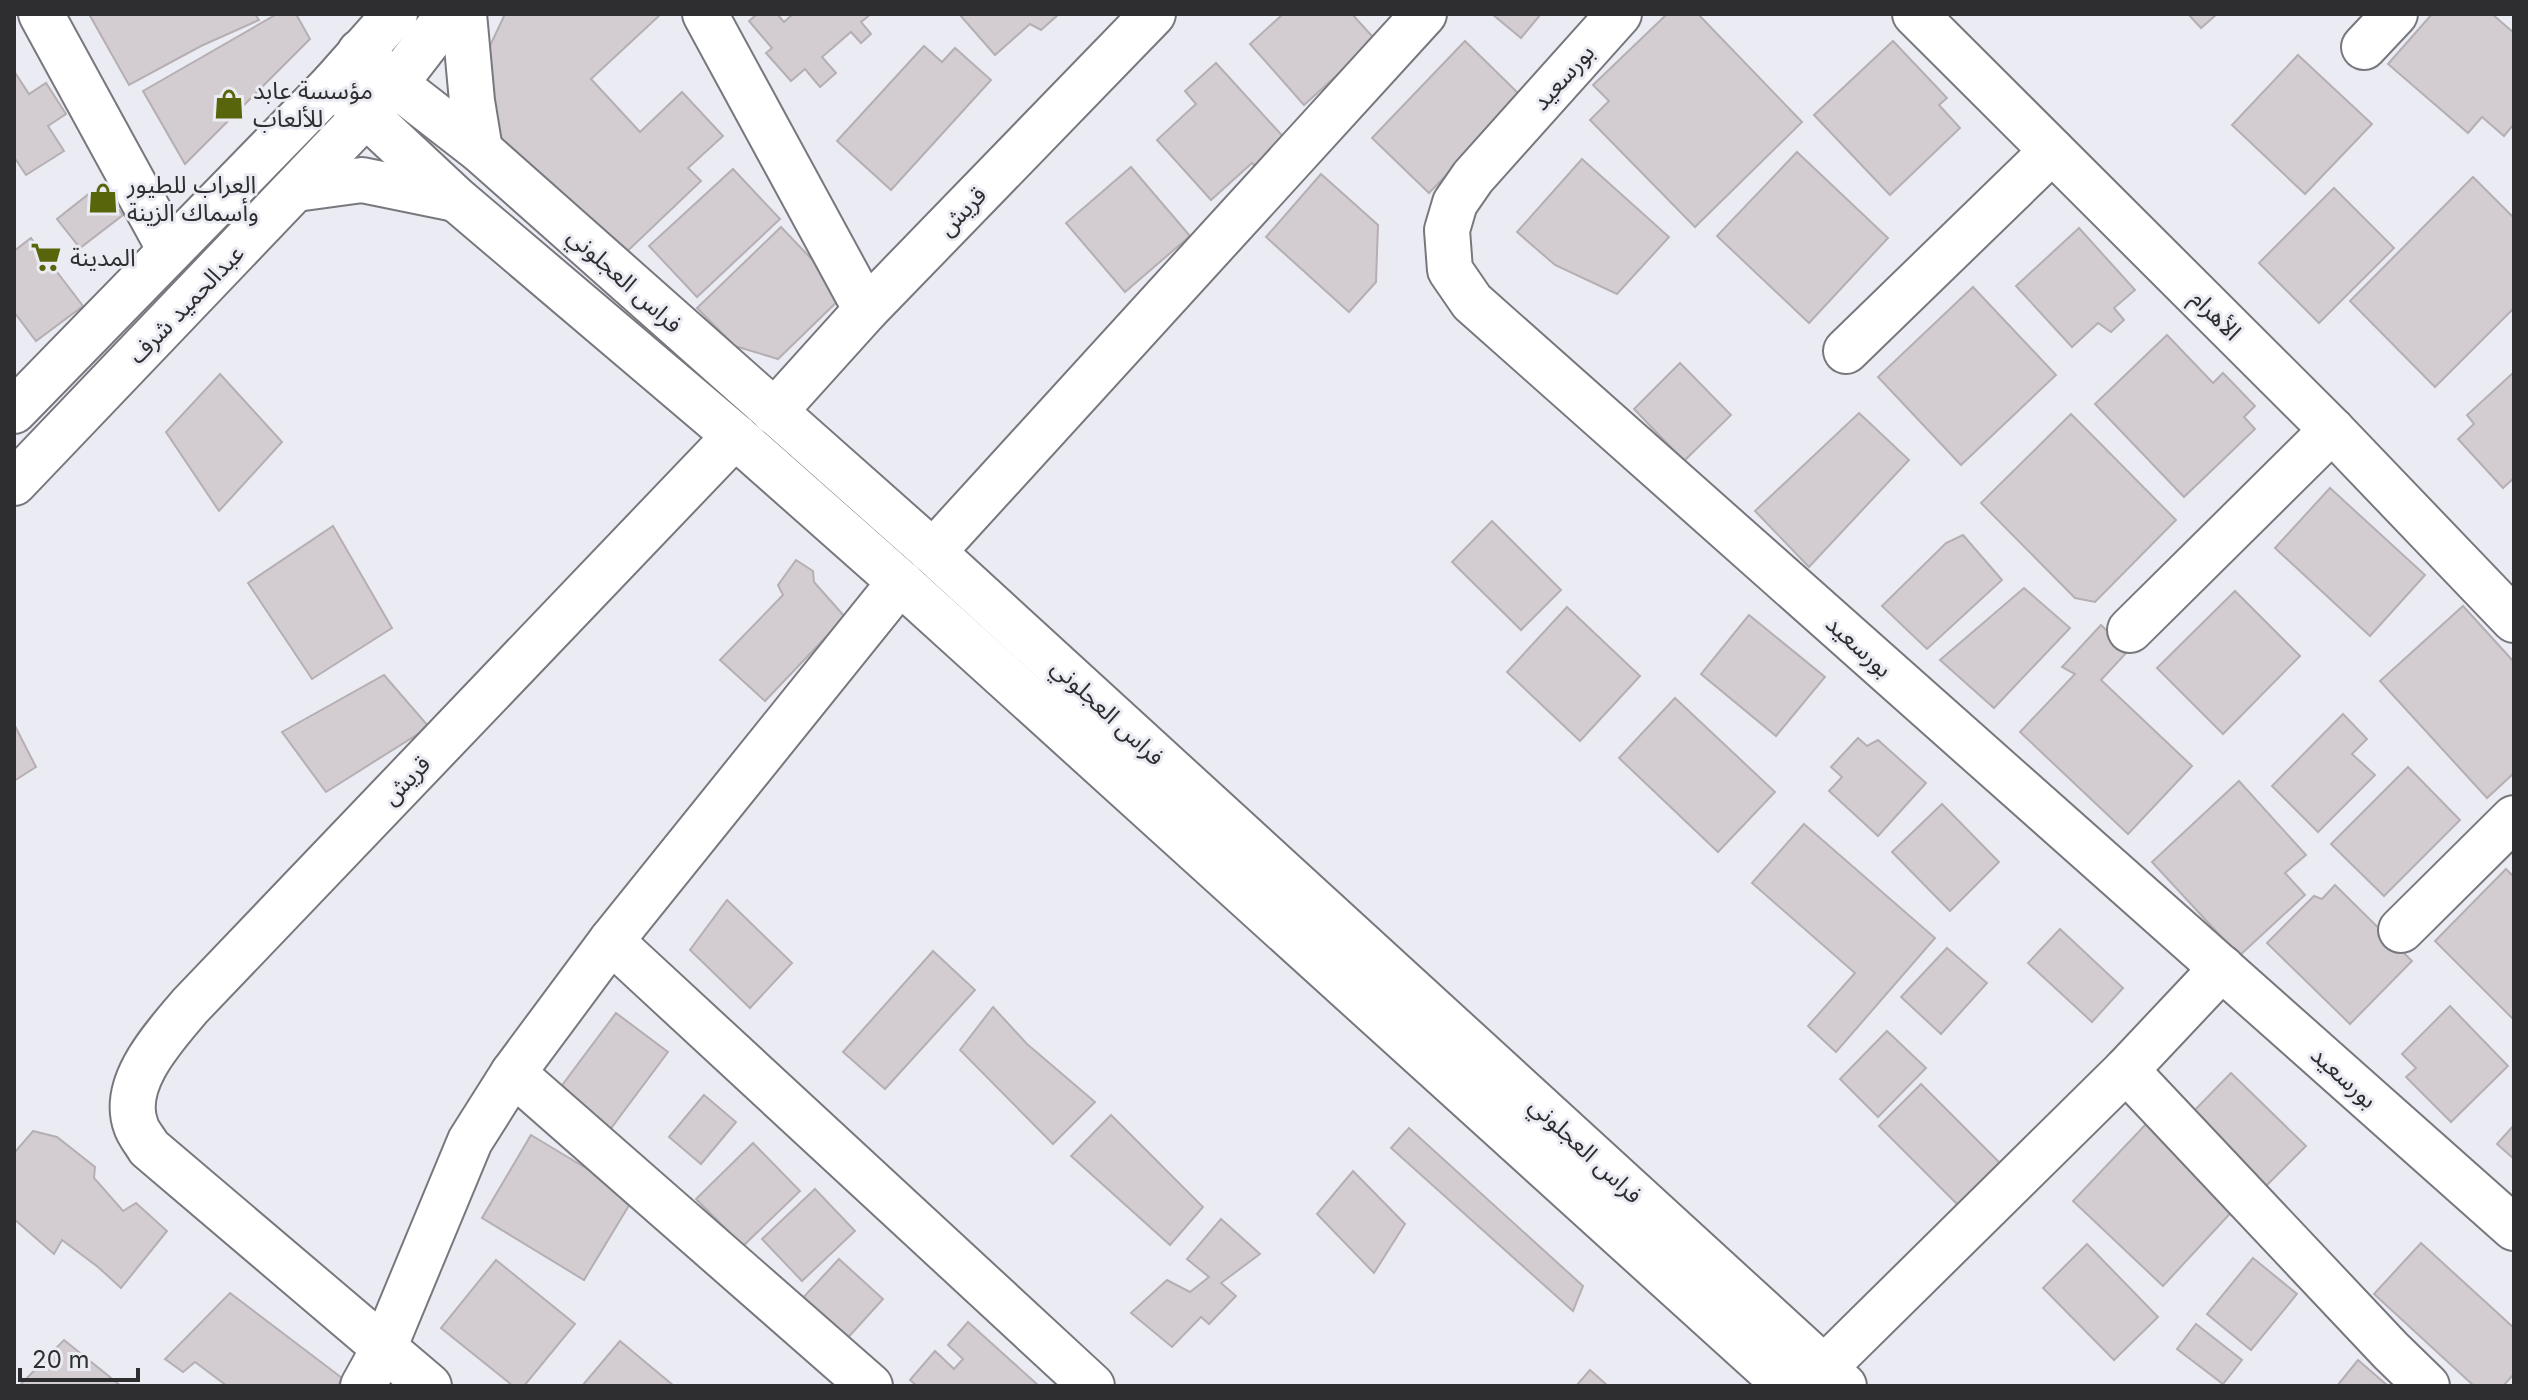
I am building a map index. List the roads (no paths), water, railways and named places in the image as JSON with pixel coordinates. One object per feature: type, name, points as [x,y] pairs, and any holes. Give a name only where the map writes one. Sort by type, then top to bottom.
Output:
[{"type":"street","points":[[41,14],[170,250]]},
{"type":"street","name":"عبدالحميد شرف","points":[[14,411],[395,14]]},
{"type":"street","name":"عبدالحميد شرف","points":[[14,483],[395,84],[449,14]]},
{"type":"street","points":[[464,14],[480,150]]},
{"type":"street","points":[[705,14],[866,310]]},
{"type":"street","name":"قريش","points":[[774,412],[866,310],[1153,14]]},
{"type":"street","points":[[933,552],[1424,14]]},
{"type":"street","name":"بورسعيد","points":[[1619,14],[1473,177],[1455,203],[1447,230],[1450,270],[1472,302],[2514,1228]]},
{"type":"street","name":"الأهرام","points":[[1915,14],[2332,430],[2514,620]]},
{"type":"street","points":[[2364,47],[2395,14]]},
{"type":"street","name":"فراس العجلوني","points":[[346,68],[395,84],[480,150],[933,552],[1818,1380]]},
{"type":"street","name":"فراس العجلوني","points":[[346,68],[366,115],[456,199],[735,436],[1818,1380]]},
{"type":"street","points":[[1846,351],[2052,151]]},
{"type":"street","points":[[296,189],[362,180],[456,199]]},
{"type":"street","points":[[2130,630],[2332,430]]},
{"type":"street","name":"قريش","points":[[384,1348],[149,1148],[136,1127],[133,1107],[140,1077],[154,1050],[212,983],[735,436]]},
{"type":"street","points":[[363,1386],[384,1348],[470,1141],[513,1073],[611,941],[900,582]]},
{"type":"street","points":[[2401,930],[2514,818]]},
{"type":"street","points":[[611,941],[1092,1386]]},
{"type":"street","points":[[1818,1380],[2126,1070],[2222,968]]},
{"type":"street","points":[[2126,1070],[2427,1386]]},
{"type":"street","points":[[513,1073],[870,1386]]},
{"type":"street","points":[[384,1348],[429,1386]]},
{"type":"place","name":"مؤسسة عابد للألعاب","points":[[229,104]]},
{"type":"place","name":"العراب للطيور وأسماك الزينة","points":[[103,198]]},
{"type":"place","name":"المدينة","points":[[46,257]]}]
